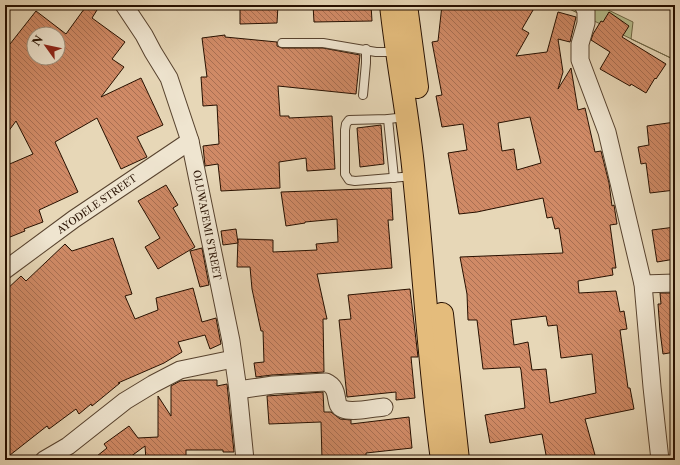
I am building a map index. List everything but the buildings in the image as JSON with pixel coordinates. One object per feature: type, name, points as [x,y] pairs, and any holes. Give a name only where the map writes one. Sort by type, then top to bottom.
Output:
[{"type":"main road","points":[[391,5],[396,52],[398,118],[404,177],[442,460]]},
{"type":"main road","points":[[406,5],[418,97],[458,460]]},
{"type":"street","name":"OLUWAFEMI STREET","points":[[124,5],[144,35],[169,78],[190,141],[233,359],[238,390],[245,460]]},
{"type":"street","points":[[583,5],[586,11],[586,23],[580,44],[580,60],[607,132],[643,284],[660,460]]},
{"type":"street","name":"AYODELE STREET","points":[[5,270],[74,219],[190,141]]},
{"type":"street","points":[[643,284],[675,283]]},
{"type":"street","points":[[44,460],[68,446],[125,401],[180,370],[233,359]]},
{"type":"street","points":[[238,390],[273,385],[326,382],[331,384],[335,389],[338,405],[342,409],[349,410],[384,407]]},
{"type":"lane","points":[[282,43],[323,43],[366,49],[376,52],[396,52]]},
{"type":"lane","points":[[363,95],[366,49]]},
{"type":"lane","points":[[398,118],[349,120],[346,124],[345,174],[349,180],[355,181],[404,177]]},
{"type":"green space","points":[[561,5],[598,5],[633,22],[631,39]]}]
